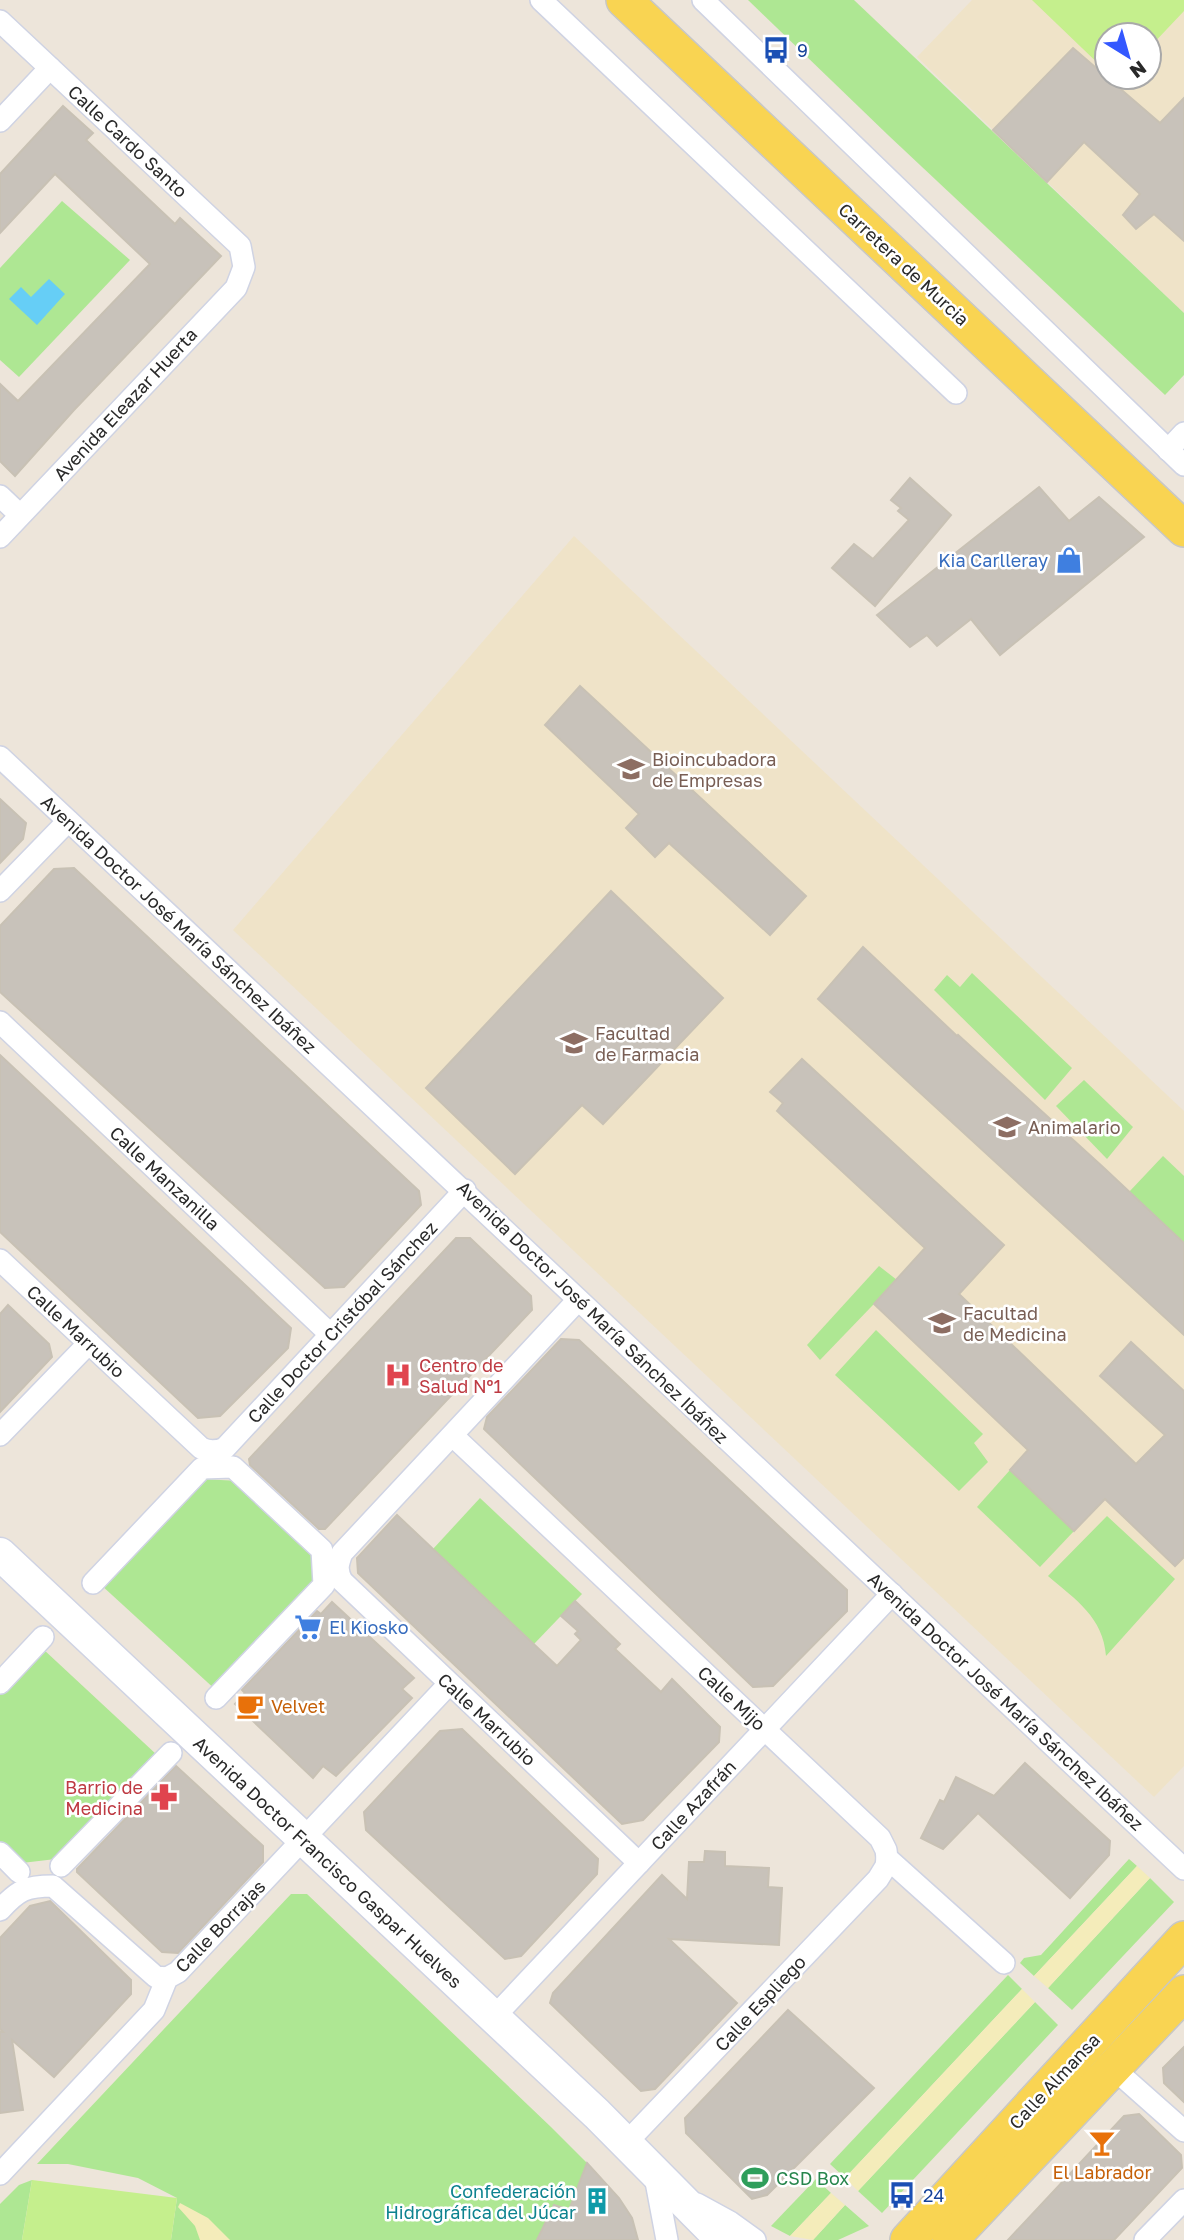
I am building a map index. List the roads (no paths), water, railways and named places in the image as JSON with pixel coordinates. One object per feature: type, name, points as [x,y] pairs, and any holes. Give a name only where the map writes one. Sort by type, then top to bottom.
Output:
[{"type":"main road","name":"Carretera de Murcia","points":[[624,0],[1184,529]]},
{"type":"main road","name":"Carretera de Murcia","points":[[657,0],[1184,496]]},
{"type":"main road","name":"Calle Almansa","points":[[920,2236],[1184,1939]]},
{"type":"main road","name":"Calle Almansa","points":[[920,2236],[1114,2069],[1184,1993]]},
{"type":"street","points":[[541,0],[956,393]]},
{"type":"street","points":[[703,0],[1184,465]]},
{"type":"street","name":"Calle Cardo Santo","points":[[0,21],[240,246],[244,267]]},
{"type":"street","points":[[0,121],[50,68]]},
{"type":"street","name":"Avenida Eleazar Huerta","points":[[0,537],[236,288],[244,267]]},
{"type":"street","points":[[1168,450],[1184,433]]},
{"type":"street","points":[[0,496],[20,516]]},
{"type":"street","name":"Avenida Doctor José María Sánchez Ibáñez","points":[[0,757],[465,1190],[578,1300],[1184,1869]]},
{"type":"street","points":[[0,891],[68,821]]},
{"type":"street","name":"Calle Manzanilla","points":[[0,1022],[330,1334]]},
{"type":"street","name":"Calle Doctor Cristóbal Sánchez","points":[[93,1583],[202,1468],[219,1459],[225,1448],[465,1190]]},
{"type":"street","name":"Calle Marrubio","points":[[0,1260],[201,1448],[233,1467],[322,1550],[330,1572],[639,1863]]},
{"type":"street","points":[[216,1698],[324,1585],[342,1553],[578,1300]]},
{"type":"street","points":[[0,1436],[89,1342]]},
{"type":"street","name":"Calle Mijo","points":[[453,1436],[880,1838],[887,1858],[1004,1963]]},
{"type":"street","name":"Avenida Doctor Francisco Gaspar Huelves","points":[[0,1554],[494,2017],[626,2143],[722,2240]]},
{"type":"street","name":"Calle Azafrán","points":[[494,2017],[892,1594]]},
{"type":"street","points":[[0,1683],[43,1637]]},
{"type":"street","name":"Calle Borrajas","points":[[0,2174],[154,2010],[167,1978],[178,1972],[449,1684]]},
{"type":"street","points":[[0,1910],[15,1894],[57,1876],[171,1753]]},
{"type":"street","points":[[0,1853],[19,1872]]},
{"type":"street","name":"Calle Espliego","points":[[626,2143],[878,1879],[886,1866],[887,1858]]},
{"type":"street","points":[[57,1876],[156,1977],[167,1978]]},
{"type":"street","points":[[1114,2069],[1184,2131]]},
{"type":"street","points":[[662,2180],[667,2240]]},
{"type":"street","points":[[662,2180],[755,2240]]},
{"type":"street","name":"Avenida Doctor Francisco Gaspar Huelves","points":[[662,2180],[693,2240]]},
{"type":"street","points":[[1145,2240],[1184,2200]]},
{"type":"water","points":[[49,279],[65,294],[37,325],[9,299],[21,287],[31,297]]},
{"type":"place","name":"9","points":[[776,50]]},
{"type":"place","name":"Kia Carlleray","points":[[1069,560]]},
{"type":"place","name":"Bioincubadora de Empresas","points":[[631,769]]},
{"type":"place","name":"Facultad de Farmacia","points":[[574,1043]]},
{"type":"place","name":"Animalario","points":[[1007,1127]]},
{"type":"place","name":"Facultad de Medicina","points":[[942,1323]]},
{"type":"place","name":"Centro de Salud Nº1","points":[[398,1375]]},
{"type":"place","name":"El Kiosko","points":[[308,1627]]},
{"type":"place","name":"Velvet","points":[[250,1706]]},
{"type":"place","name":"Barrio de Medicina","points":[[164,1797]]},
{"type":"place","name":"El Labrador","points":[[1102,2143]]},
{"type":"place","name":"CSD Box","points":[[755,2178]]},
{"type":"place","name":"24","points":[[902,2195]]},
{"type":"place","name":"Confederación Hidrográfica del Júcar","points":[[597,2201]]}]
